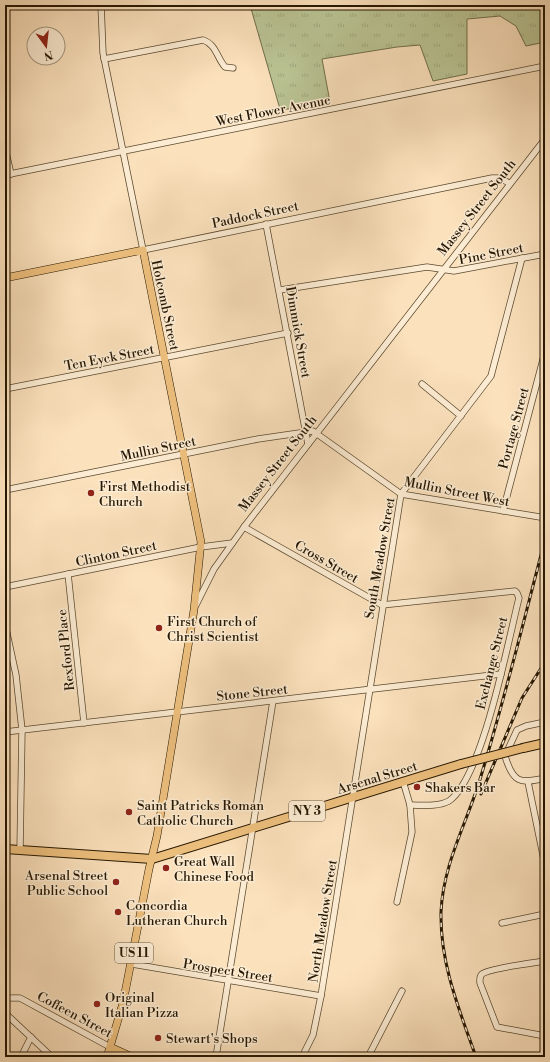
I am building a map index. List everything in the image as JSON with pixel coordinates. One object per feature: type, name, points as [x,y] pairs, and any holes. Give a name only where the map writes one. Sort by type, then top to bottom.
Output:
[{"type":"highway","name":"Arsenal Street","points":[[5,849],[152,859],[403,781],[461,764],[545,743]]},
{"type":"main road","name":"Paddock Street","points":[[5,278],[142,250]]},
{"type":"main road","name":"Holcomb Street","points":[[142,250],[165,357],[201,547],[194,610]]},
{"type":"main road","name":"Massey Street South","points":[[152,859],[194,610]]},
{"type":"main road","name":"US 11","points":[[107,1057],[123,1003],[132,964],[152,859]]},
{"type":"main road","name":"Coffeen Street","points":[[110,1047],[132,1057]]},
{"type":"street","name":"Holcomb Street","points":[[101,5],[104,59],[142,250]]},
{"type":"street","points":[[104,59],[203,40],[213,46],[225,67],[233,68]]},
{"type":"street","name":"West Flower Avenue","points":[[8,174],[545,66]]},
{"type":"street","name":"Massey Street South","points":[[194,610],[211,575],[232,543],[509,183],[545,139]]},
{"type":"street","points":[[5,148],[8,174]]},
{"type":"street","name":"Paddock Street","points":[[142,250],[492,178],[500,178],[509,183]]},
{"type":"street","name":"Dimmick Street","points":[[266,224],[280,290],[308,444]]},
{"type":"street","name":"Pine Street","points":[[280,290],[427,268],[454,271],[545,254]]},
{"type":"street","name":"South Meadow Street","points":[[351,798],[400,494],[491,376],[522,258]]},
{"type":"street","name":"Ten Eyck Street","points":[[5,390],[288,333]]},
{"type":"street","name":"Portage Street","points":[[503,511],[545,352]]},
{"type":"street","points":[[422,384],[461,416]]},
{"type":"street","name":"Mullin Street","points":[[5,490],[306,430],[317,432]]},
{"type":"street","name":"Mullin Street West","points":[[317,432],[400,494],[540,517]]},
{"type":"street","name":"Cross Street","points":[[244,527],[382,605]]},
{"type":"street","name":"Clinton Street","points":[[5,587],[201,547],[232,543]]},
{"type":"street","name":"Rexford Place","points":[[68,574],[84,723]]},
{"type":"street","name":"Exchange Street","points":[[382,605],[515,591],[519,598],[501,674],[476,758],[465,782],[448,801],[441,804],[410,805]]},
{"type":"street","points":[[5,624],[16,674],[22,730],[20,850]]},
{"type":"street","name":"Stone Street","points":[[5,732],[501,674]]},
{"type":"street","points":[[216,1057],[273,700]]},
{"type":"street","points":[[545,722],[526,726],[517,730],[505,756],[514,775],[521,781],[528,782],[545,778]]},
{"type":"street","points":[[397,902],[412,832],[410,805],[403,781]]},
{"type":"street","points":[[528,782],[544,852],[545,866]]},
{"type":"street","name":"North Meadow Street","points":[[302,1057],[308,1046],[316,1024],[351,798]]},
{"type":"street","points":[[502,923],[545,914]]},
{"type":"street","points":[[545,961],[492,970],[482,974],[480,983],[497,1026],[545,1036]]},
{"type":"street","name":"Prospect Street","points":[[132,964],[321,996]]},
{"type":"street","points":[[368,1057],[402,991]]},
{"type":"street","name":"Coffeen Street","points":[[5,998],[20,998],[110,1047]]},
{"type":"street","points":[[5,1013],[52,1057]]},
{"type":"street","points":[[21,1057],[31,1037]]},
{"type":"green space","points":[[250,5],[545,5],[545,42],[526,46],[516,26],[500,16],[467,19],[467,74],[433,81],[420,45],[397,47],[322,59],[330,102],[304,109],[280,109]]},
{"type":"railway","points":[[476,1057],[457,1004],[447,968],[442,931],[441,912],[443,894],[451,859],[476,793],[490,747],[545,540]]},
{"type":"railway","points":[[481,794],[522,698],[545,662]]},
{"type":"place","name":"First Methodist Church","points":[[91,493]]},
{"type":"place","name":"First Church of Christ Scientist","points":[[159,628]]},
{"type":"place","name":"Shakers Bar","points":[[417,787]]},
{"type":"place","name":"Saint Patricks Roman Catholic Church","points":[[129,812]]},
{"type":"place","name":"Great Wall Chinese Food","points":[[166,868]]},
{"type":"place","name":"Arsenal Street Public School","points":[[116,882]]},
{"type":"place","name":"Concordia Lutheran Church","points":[[118,912]]},
{"type":"place","name":"Original Italian Pizza","points":[[97,1004]]},
{"type":"place","name":"Stewart's Shops","points":[[158,1038]]}]
